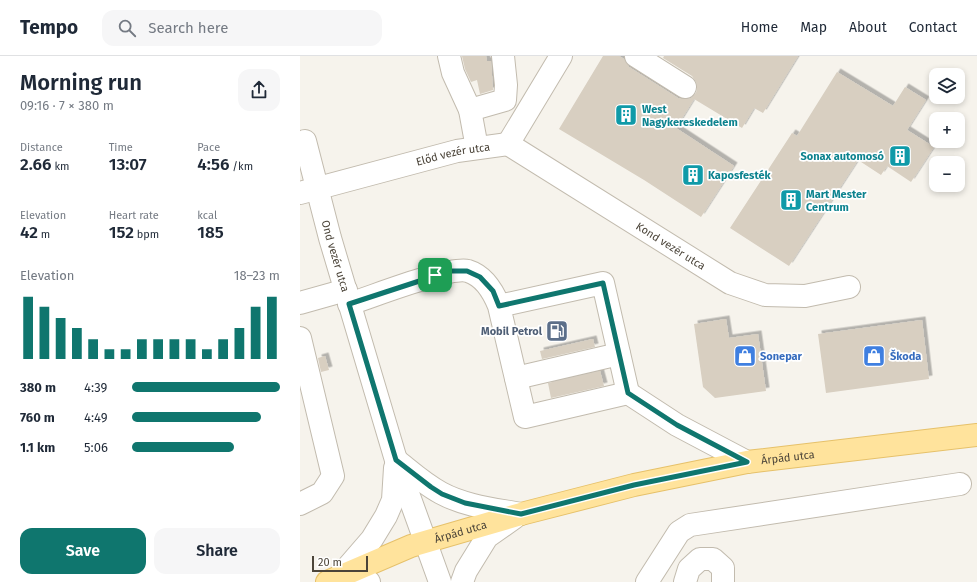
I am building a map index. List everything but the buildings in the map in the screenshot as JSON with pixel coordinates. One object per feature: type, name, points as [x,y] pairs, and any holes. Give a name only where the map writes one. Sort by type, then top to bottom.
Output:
[{"type":"main road","name":"Árpád utca","points":[[333,579],[411,546],[521,514],[634,485],[747,462],[977,435]]},
{"type":"street","points":[[449,56],[453,73],[470,110],[477,148]]},
{"type":"street","points":[[470,110],[505,100],[506,85],[503,56]]},
{"type":"street","points":[[508,144],[561,56]]},
{"type":"street","points":[[636,56],[685,87]]},
{"type":"street","name":"Ond vezér utca","points":[[305,141],[309,191],[330,238],[396,460],[440,582]]},
{"type":"street","name":"Előd vezér utca","points":[[309,191],[457,150],[508,144]]},
{"type":"street","name":"Kond vezér utca","points":[[508,144],[730,283],[765,295],[805,296],[849,287]]},
{"type":"street","points":[[300,303],[348,297],[450,271],[467,271],[480,277],[493,291],[499,306],[525,417],[628,393]]},
{"type":"street","points":[[499,306],[603,283],[628,393],[677,425],[747,462]]},
{"type":"street","points":[[300,338],[333,476],[322,493],[300,504]]},
{"type":"street","points":[[516,378],[619,354]]},
{"type":"street","points":[[396,460],[442,494],[465,503],[521,514]]},
{"type":"street","name":"Ond vezér utca","points":[[333,579],[372,539],[386,516],[393,500],[396,460]]},
{"type":"street","points":[[647,582],[678,532],[690,525],[960,484]]},
{"type":"street","points":[[462,582],[466,571],[487,537],[521,514]]},
{"type":"street","points":[[685,582],[689,569],[700,559],[713,559],[723,568],[722,582]]},
{"type":"street","points":[[333,579],[369,582]]},
{"type":"place","name":"West Nagykereskedelem","points":[[626,115]]},
{"type":"place","name":"Sonax automosó","points":[[900,156]]},
{"type":"place","name":"Kaposfesték","points":[[693,175]]},
{"type":"place","name":"Mart Mester Centrum","points":[[791,200]]},
{"type":"place","name":"Mobil Petrol","points":[[557,331]]},
{"type":"place","name":"Sonepar","points":[[745,356]]},
{"type":"place","name":"Škoda","points":[[874,356]]},
{"type":"route","points":[[450,271],[467,271],[480,277],[493,291],[499,306],[603,283],[628,393],[677,425],[747,462],[634,485],[521,514],[465,503],[442,494],[396,460],[349,304],[435,275],[450,271]]}]
